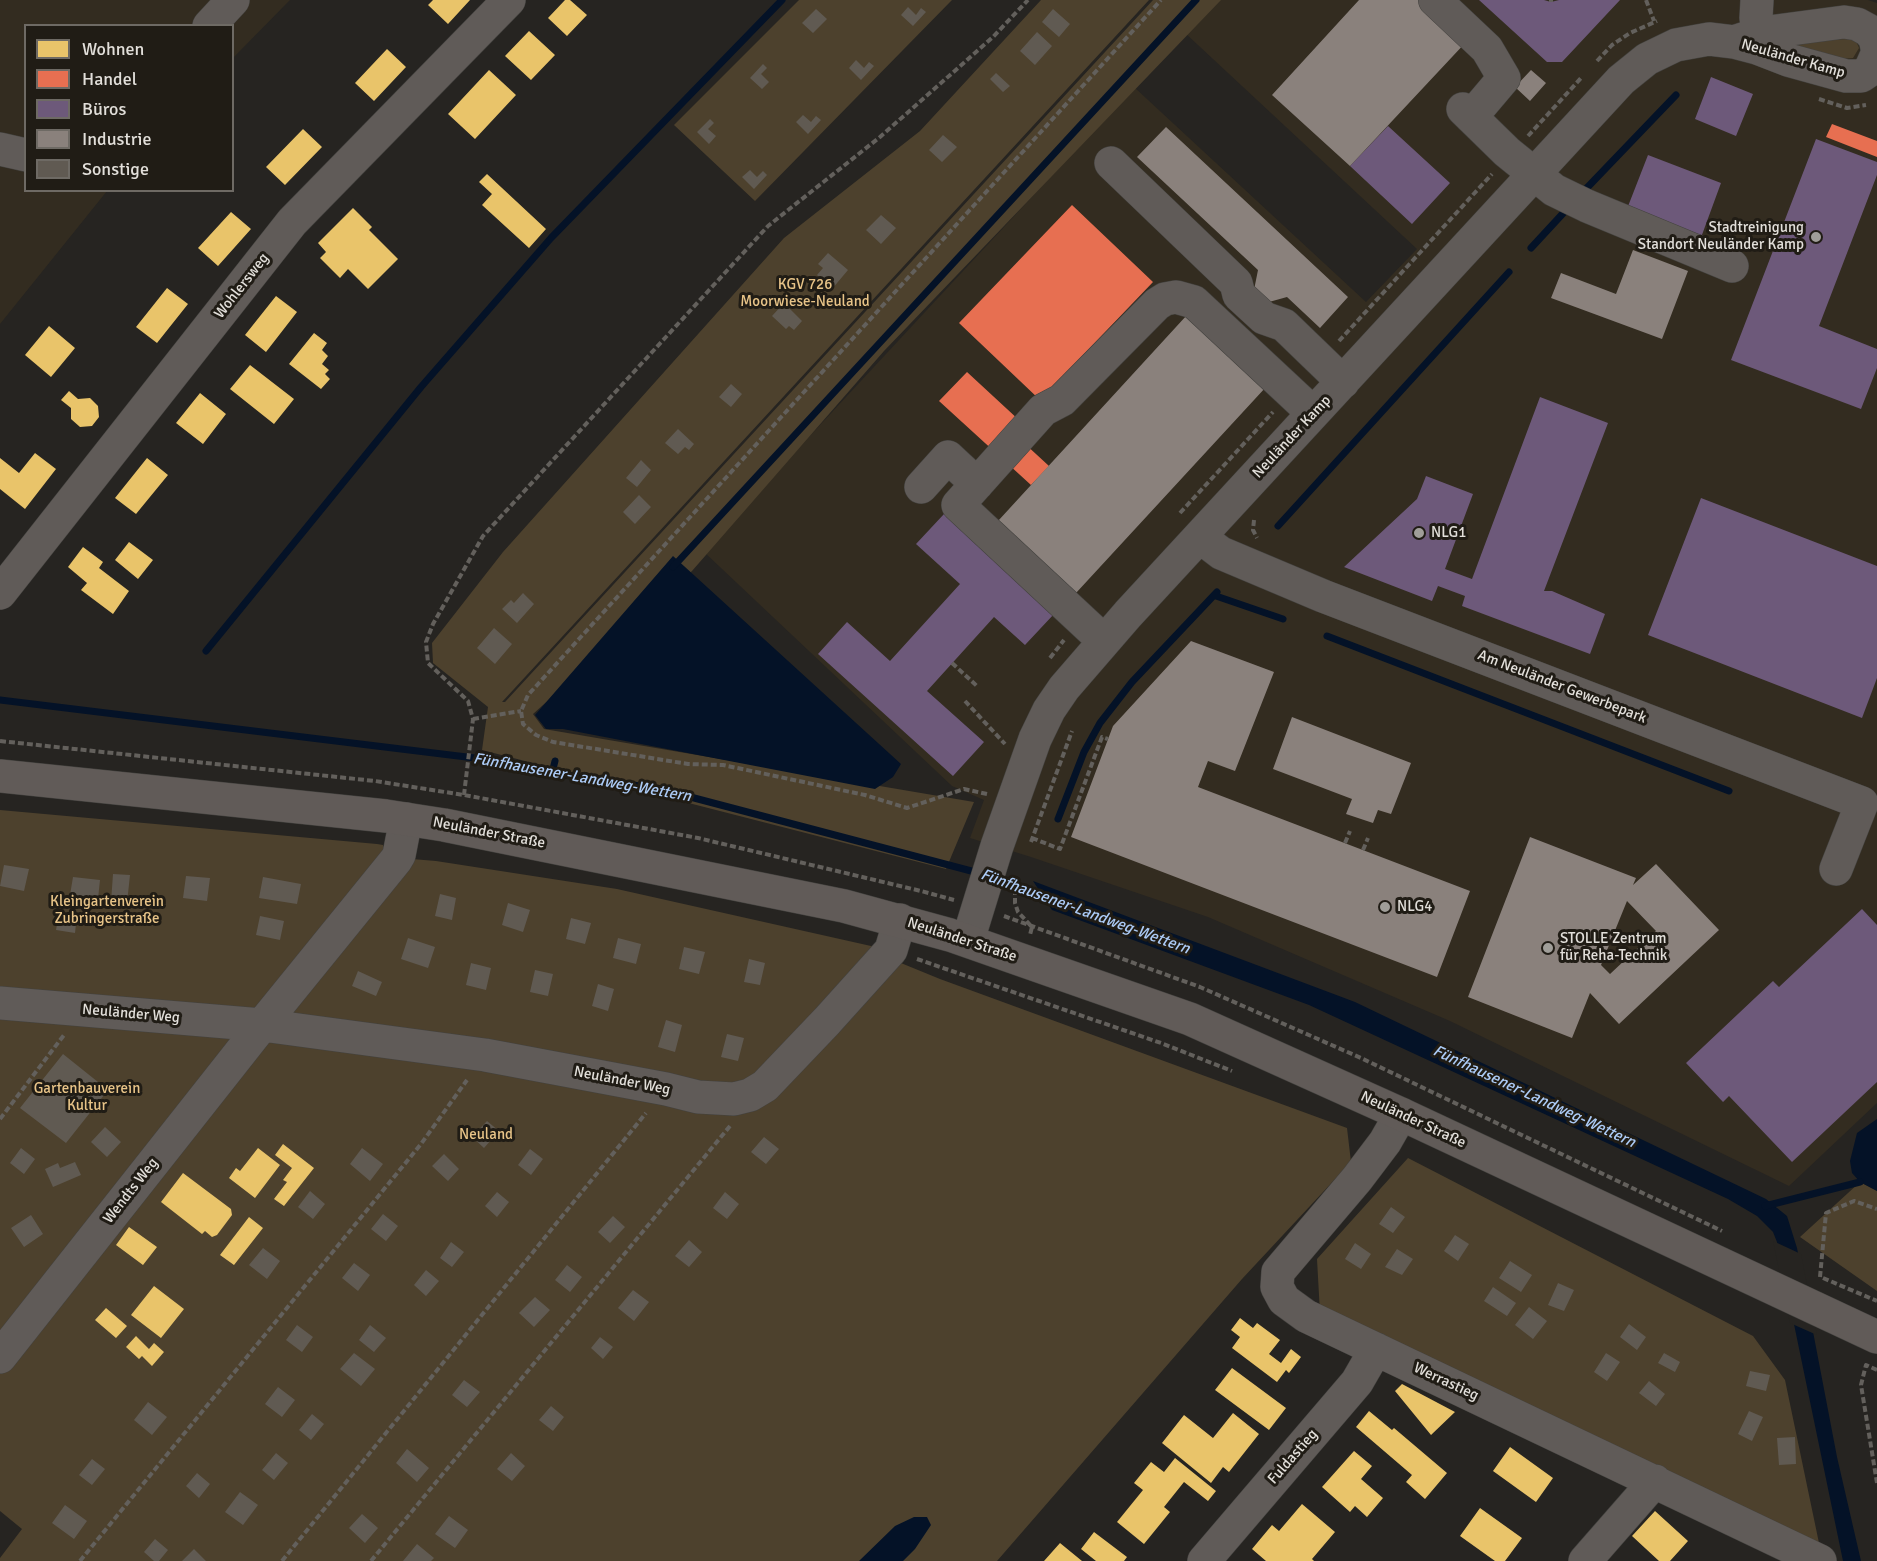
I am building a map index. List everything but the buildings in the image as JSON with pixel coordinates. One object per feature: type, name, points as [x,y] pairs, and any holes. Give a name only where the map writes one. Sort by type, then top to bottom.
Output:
[{"type":"main road","name":"Neuländer Straße","points":[[0,776],[406,819],[503,835],[844,906],[895,935],[968,940],[1190,1019],[1401,1114],[1871,1333]]},
{"type":"street","name":"Wohlersweg","points":[[0,593],[292,222],[509,0]]},
{"type":"street","points":[[1435,0],[1487,49],[1504,78],[1467,113],[1507,152],[1544,182],[1587,206],[1732,266]]},
{"type":"street","points":[[1747,38],[1756,18],[1757,0]]},
{"type":"street","name":"Neuländer Kamp","points":[[968,940],[1012,801],[1035,740],[1049,710],[1064,688],[1104,640],[1210,545],[1313,413],[1544,182],[1621,80],[1647,59],[1676,45],[1709,39],[1747,38],[1844,22],[1857,24],[1868,30],[1875,38],[1872,72],[1846,76],[1818,69],[1747,38]]},
{"type":"street","points":[[0,149],[24,155]]},
{"type":"street","points":[[1111,163],[1236,283],[1239,295],[1264,318],[1284,325],[1343,382]]},
{"type":"street","points":[[1104,640],[958,505],[1043,410],[1062,400],[1157,304],[1172,297],[1180,297],[1194,302],[1313,413]]},
{"type":"street","points":[[921,487],[948,457],[977,484]]},
{"type":"street","name":"Am Neuländer Gewerbepark","points":[[1210,545],[1323,596],[1862,803],[1836,869]]},
{"type":"street","points":[[262,1024],[396,860],[406,819]]},
{"type":"street","name":"Neuländer Weg","points":[[0,1003],[262,1024],[485,1055],[698,1097],[734,1099],[750,1095],[765,1086],[895,935]]},
{"type":"street","name":"Wendts Weg","points":[[0,1357],[262,1024]]},
{"type":"street","name":"Werrastieg","points":[[1401,1114],[1385,1143],[1357,1179],[1282,1265],[1276,1281],[1284,1300],[1296,1310],[1376,1349],[1820,1561]]},
{"type":"street","name":"Fuldastieg","points":[[1204,1561],[1357,1382],[1376,1349]]},
{"type":"street","points":[[1585,1561],[1655,1481]]},
{"type":"path","points":[[464,795],[473,719],[468,701],[428,663],[426,642],[433,624],[483,536],[768,226],[880,137],[993,37],[1028,0]]},
{"type":"path","points":[[1012,801],[964,789],[907,808],[865,795],[723,765],[688,764],[553,742],[536,735],[523,724],[521,711],[528,695],[536,686],[1161,0]]},
{"type":"path","points":[[1646,0],[1654,22]]},
{"type":"path","points":[[1811,96],[1846,108],[1863,106],[1872,72]]},
{"type":"path","points":[[1210,545],[1254,516]]},
{"type":"path","points":[[952,663],[978,687]]},
{"type":"path","points":[[964,701],[1008,747]]},
{"type":"path","points":[[473,719],[521,711]]},
{"type":"path","points":[[1029,847],[1073,729]]},
{"type":"path","points":[[1032,838],[1060,849],[1102,737],[1108,740]]},
{"type":"path","points":[[0,741],[375,781],[464,795],[698,838],[921,891]]},
{"type":"path","points":[[1345,843],[1350,831]]},
{"type":"path","points":[[1363,850],[1368,838]]},
{"type":"path","points":[[1032,927],[1200,987],[1361,1058],[1732,1236]]},
{"type":"path","points":[[895,935],[1233,1071]]},
{"type":"path","points":[[0,1119],[63,1038],[73,1009]]},
{"type":"path","points":[[80,1561],[421,1144],[485,1055]]},
{"type":"path","points":[[282,1561],[666,1089]]},
{"type":"path","points":[[371,1561],[722,1136],[750,1095]]},
{"type":"path","points":[[1877,1209],[1854,1201],[1826,1212],[1820,1277],[1877,1301]]},
{"type":"path","points":[[1877,1370],[1866,1365],[1860,1384],[1877,1483]]},
{"type":"shaded area","points":[[0,0],[290,0],[234,57],[234,24],[24,24],[24,192],[106,192],[0,324]]},
{"type":"shaded area","points":[[1213,0],[1868,0],[1877,3],[1877,1103],[1789,1186],[1450,1021],[1208,917],[970,838],[984,800],[952,786],[703,551],[1134,87],[1366,302],[1417,249],[1184,32]]},
{"type":"green space","points":[[799,0],[952,0],[755,201],[674,125]]},
{"type":"green space","name":"KGV 726 Moorwiese-Neuland","points":[[1041,0],[1149,0],[502,702],[505,702],[1153,0],[1221,0],[884,351],[692,571],[533,714],[544,729],[974,802],[946,869],[482,750],[488,707],[433,663],[432,643],[503,552],[784,238],[920,131]]},
{"type":"green space","points":[[1848,39],[1856,41],[1859,48],[1853,58],[1840,59],[1794,49],[1793,41]]},
{"type":"green space","points":[[0,810],[377,844],[383,845],[386,852],[412,859],[617,889],[871,946],[896,961],[940,979],[1347,1128],[1351,1162],[1242,1279],[997,1561],[0,1561],[22,1529],[0,1511]]},
{"type":"green space","points":[[1408,1158],[1753,1336],[1785,1380],[1819,1543],[1320,1313],[1317,1259]]},
{"type":"green space","points":[[1860,1182],[1877,1191],[1877,1291],[1800,1237]]},
{"type":"water","points":[[673,556],[901,764],[893,777],[875,789],[563,729],[546,729],[535,715]]},
{"type":"water","points":[[1033,881],[1355,1002],[1766,1199],[1787,1216],[1797,1248],[1837,1457],[1861,1561],[1843,1561],[1777,1242],[1773,1232],[1757,1216],[1728,1199],[1309,1005],[1052,910]]},
{"type":"water","points":[[1877,1119],[1877,1191],[1860,1182],[1852,1173],[1850,1161],[1857,1133]]},
{"type":"water","points":[[914,1517],[927,1517],[931,1525],[915,1549],[903,1561],[859,1561],[895,1526]]},
{"type":"pier","points":[[1773,1241],[1801,1254],[1817,1335],[1790,1323]]},
{"type":"waterway","points":[[206,651],[421,387],[551,238],[782,0]]},
{"type":"waterway","points":[[673,567],[1196,0]]},
{"type":"waterway","points":[[1582,193],[1676,95]]},
{"type":"waterway","points":[[1531,248],[1568,208]]},
{"type":"waterway","points":[[1278,526],[1509,272]]},
{"type":"waterway","points":[[1058,819],[1084,752],[1100,723],[1132,682],[1217,592]]},
{"type":"waterway","points":[[1216,596],[1283,619]]},
{"type":"waterway","points":[[1327,636],[1729,791]]},
{"type":"waterway","name":"Fünfhausener-Landweg-Wettern","points":[[0,700],[483,759],[552,773],[660,789],[979,873]]},
{"type":"waterway","points":[[552,773],[555,761]]},
{"type":"waterway","name":"Fünfhausener-Landweg-Wettern","points":[[995,879],[1050,899]]},
{"type":"waterway","points":[[1765,1206],[1860,1182]]},
{"type":"place","name":"Stadtreinigung Standort Neuländer Kamp","points":[[1816,237]]},
{"type":"place","name":"NLG1","points":[[1419,533]]},
{"type":"place","name":"NLG4","points":[[1385,907]]},
{"type":"place","name":"STOLLE Zentrum für Reha-Technik","points":[[1548,948]]},
{"type":"park label","name":"Kleingartenverein Zubringerstraße","points":[[107,910]]},
{"type":"park label","name":"Gartenbauverein Kultur","points":[[87,1098]]},
{"type":"park label","name":"Neuland","points":[[486,1135]]}]
